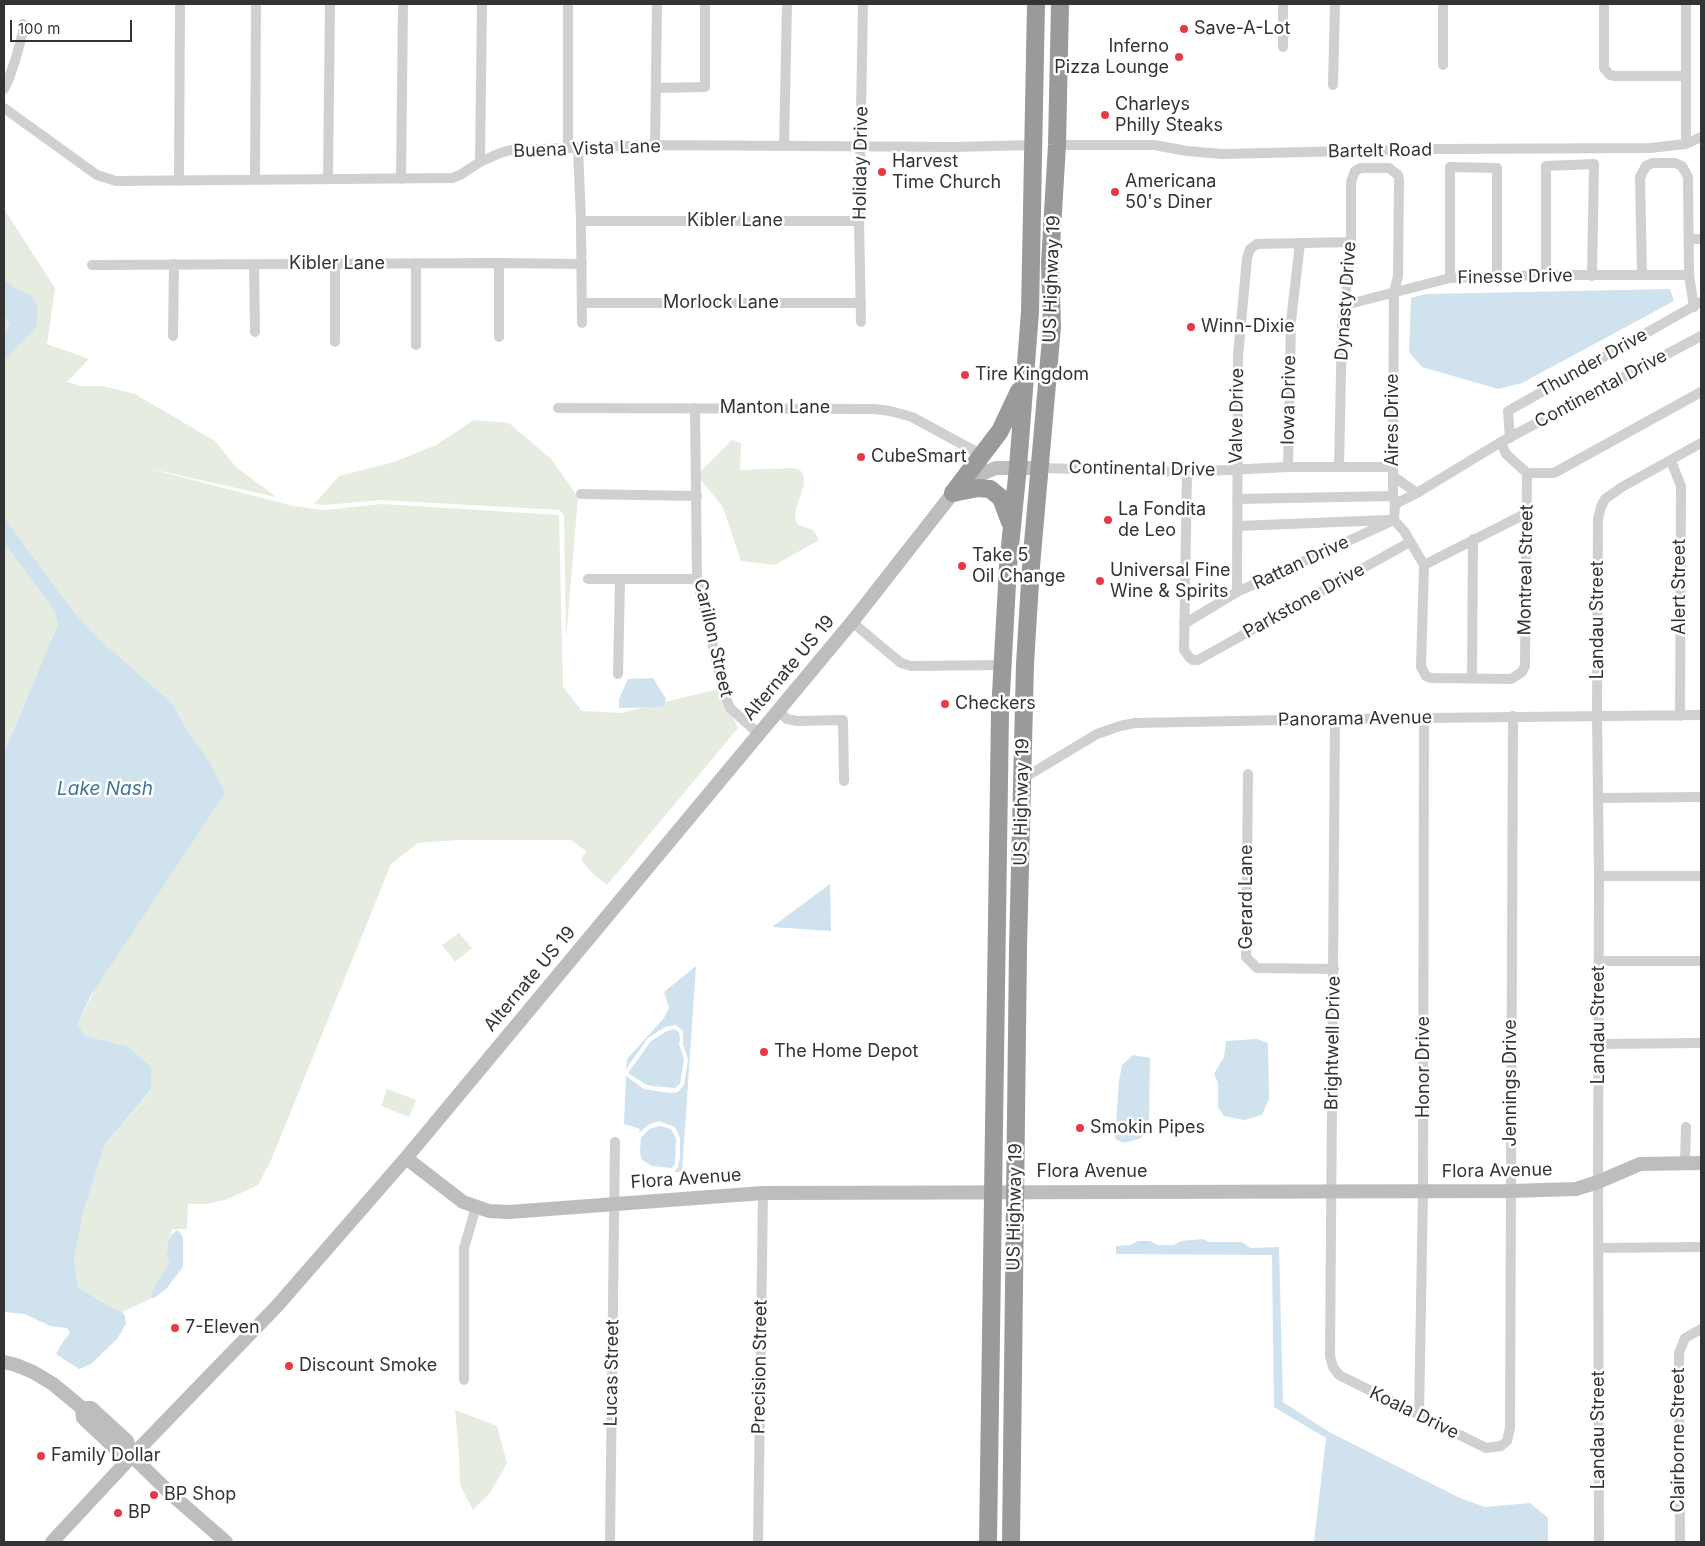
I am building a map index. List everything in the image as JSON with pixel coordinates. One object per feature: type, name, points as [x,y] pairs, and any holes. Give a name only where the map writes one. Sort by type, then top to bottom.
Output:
[{"type":"highway","name":"US Highway 19","points":[[988,1542],[992,1191],[1002,665],[1032,259],[1036,4]]},
{"type":"highway","name":"US Highway 19","points":[[1011,1542],[1018,948],[1027,618],[1052,328],[1050,263],[1058,145],[1060,4]]},
{"type":"highway","points":[[1034,145],[1044,160],[1046,169],[1046,215],[1050,263]]},
{"type":"highway","points":[[954,493],[1005,423],[1025,374]]},
{"type":"highway","points":[[954,493],[978,488],[990,489],[996,493],[1005,506],[1012,530]]},
{"type":"highway","points":[[1004,633],[1009,679],[1008,764],[1010,772],[1022,779]]},
{"type":"highway","points":[[999,809],[1006,810],[1012,819],[1012,870],[1020,893]]},
{"type":"highway","points":[[989,1403],[997,1411],[1000,1421],[1001,1439],[1011,1462]]},
{"type":"highway","points":[[988,1508],[997,1529],[997,1542]]},
{"type":"street","points":[[179,180],[180,4]]},
{"type":"street","points":[[255,179],[256,4]]},
{"type":"street","points":[[328,178],[330,4]]},
{"type":"street","points":[[401,179],[403,4]]},
{"type":"street","points":[[480,162],[482,4]]},
{"type":"street","points":[[568,4],[573,148],[581,222],[582,323]]},
{"type":"street","points":[[655,145],[657,4]]},
{"type":"street","points":[[656,88],[705,88],[705,4]]},
{"type":"street","points":[[784,146],[786,4]]},
{"type":"street","name":"Holiday Drive","points":[[861,322],[859,220],[862,147],[863,4]]},
{"type":"street","points":[[1283,4],[1283,48]]},
{"type":"street","points":[[1334,85],[1335,4]]},
{"type":"street","points":[[1443,4],[1443,65]]},
{"type":"street","points":[[1604,4],[1604,68],[1610,75],[1686,76]]},
{"type":"street","points":[[1686,4],[1686,144]]},
{"type":"street","points":[[4,89],[15,61],[23,32],[23,24]]},
{"type":"street","name":"Buena Vista Lane","points":[[4,108],[97,175],[116,181],[452,178],[468,171],[480,162],[511,150],[655,145],[862,147],[1034,145]]},
{"type":"street","name":"Bartelt Road","points":[[1058,145],[1154,145],[1187,151],[1222,154],[1438,149],[1650,148],[1686,144],[1701,137]]},
{"type":"street","points":[[1642,274],[1640,177],[1646,166],[1675,163],[1682,166],[1688,177],[1689,275],[1698,305]]},
{"type":"street","points":[[1546,275],[1546,166],[1594,164],[1592,276]]},
{"type":"street","points":[[1450,278],[1450,167],[1497,168],[1497,276]]},
{"type":"street","name":"Dynasty Drive","points":[[1339,467],[1342,327],[1351,242],[1351,182],[1355,171],[1361,168],[1389,168]]},
{"type":"street","name":"Aires Drive","points":[[1389,168],[1398,175],[1399,180],[1398,276],[1394,292],[1394,520]]},
{"type":"street","name":"Kibler Lane","points":[[581,222],[859,220]]},
{"type":"street","points":[[1689,239],[1701,238]]},
{"type":"street","points":[[1300,243],[1351,242]]},
{"type":"street","name":"Valve Drive","points":[[1237,592],[1238,526],[1236,470],[1238,356],[1242,294],[1247,258],[1250,249],[1257,244],[1300,243]]},
{"type":"street","name":"Iowa Drive","points":[[1288,467],[1290,321],[1300,243]]},
{"type":"street","points":[[499,263],[499,337]]},
{"type":"street","points":[[173,336],[174,264]]},
{"type":"street","points":[[254,264],[255,332]]},
{"type":"street","points":[[335,264],[335,342]]},
{"type":"street","points":[[416,264],[416,345]]},
{"type":"street","name":"Kibler Lane","points":[[92,265],[582,264]]},
{"type":"street","name":"Finesse Drive","points":[[1345,305],[1450,278],[1546,275],[1689,275]]},
{"type":"street","name":"Morlock Lane","points":[[582,303],[860,302]]},
{"type":"street","name":"Thunder Drive","points":[[1506,440],[1508,411],[1698,305]]},
{"type":"street","name":"Continental Drive","points":[[1394,500],[1417,493],[1506,440],[1701,336]]},
{"type":"street","points":[[1506,440],[1506,454],[1527,473],[1554,473],[1701,392]]},
{"type":"street","name":"Manton Lane","points":[[558,408],[875,409],[912,417],[982,455]]},
{"type":"street","name":"Carillon Street","points":[[696,408],[697,578],[724,693],[730,708],[759,734]]},
{"type":"street","points":[[1670,461],[1701,443]]},
{"type":"street","name":"Landau Street","points":[[1599,1542],[1598,519],[1605,499],[1622,487],[1670,461]]},
{"type":"street","name":"Alert Street","points":[[1670,461],[1681,486],[1680,716]]},
{"type":"street","name":"Alternate US 19","points":[[52,1542],[277,1306],[406,1158],[852,622],[954,493],[976,476],[988,470],[1018,467],[1041,468]]},
{"type":"street","name":"Continental Drive","points":[[1041,468],[1187,472],[1288,467],[1339,467],[1393,472]]},
{"type":"street","points":[[1184,624],[1187,472]]},
{"type":"street","points":[[1393,472],[1417,493]]},
{"type":"street","name":"Montreal Street","points":[[1472,678],[1511,679],[1522,672],[1525,666],[1527,473]]},
{"type":"street","points":[[581,494],[697,496]]},
{"type":"street","points":[[1237,499],[1394,500]]},
{"type":"street","points":[[1424,565],[1527,513]]},
{"type":"street","points":[[1238,526],[1394,520],[1404,531],[1424,565],[1421,667],[1426,676],[1431,678],[1472,678],[1473,539]]},
{"type":"street","name":"Rattan Drive","points":[[1184,624],[1237,592],[1394,520]]},
{"type":"street","name":"Parkstone Drive","points":[[1184,624],[1184,650],[1190,658],[1198,660],[1410,542]]},
{"type":"street","points":[[588,579],[697,578]]},
{"type":"street","points":[[618,674],[620,580]]},
{"type":"street","points":[[852,622],[901,663],[911,666],[1002,665]]},
{"type":"street","points":[[778,711],[787,719],[843,720],[844,781]]},
{"type":"street","name":"Panorama Avenue","points":[[1022,779],[1097,734],[1120,726],[1151,722],[1335,718],[1701,715]]},
{"type":"street","name":"Jennings Drive","points":[[1501,1446],[1507,1441],[1510,1428],[1513,716]]},
{"type":"street","name":"Brightwell Drive","points":[[1333,1367],[1330,1356],[1335,718]]},
{"type":"street","name":"Honor Drive","points":[[1419,1416],[1423,1191],[1424,718]]},
{"type":"street","name":"Gerard Lane","points":[[1248,774],[1246,957],[1257,968],[1334,969]]},
{"type":"street","points":[[1598,798],[1701,797]]},
{"type":"street","points":[[1599,876],[1701,876]]},
{"type":"street","points":[[1599,961],[1701,961]]},
{"type":"street","points":[[1599,1044],[1701,1043]]},
{"type":"street","points":[[1685,1163],[1686,1127]]},
{"type":"street","name":"Lucas Street","points":[[610,1542],[615,1142]]},
{"type":"street","name":"Flora Avenue","points":[[406,1158],[464,1202],[489,1211],[509,1212],[763,1193],[1510,1191],[1576,1189],[1640,1164],[1701,1163]]},
{"type":"street","name":"Precision Street","points":[[758,1542],[763,1193]]},
{"type":"street","points":[[464,1380],[464,1248],[476,1207]]},
{"type":"street","points":[[1598,1248],[1701,1247]]},
{"type":"street","name":"Clairborne Street","points":[[1680,1542],[1679,1352],[1685,1338],[1701,1329]]},
{"type":"street","points":[[4,1362],[33,1372],[53,1384],[82,1408],[91,1408],[127,1441],[132,1456],[171,1494],[226,1542]]},
{"type":"street","name":"Koala Drive","points":[[1333,1367],[1339,1375],[1486,1448],[1501,1446]]},
{"type":"shaded area","points":[[4,209],[55,288],[47,344],[89,359],[67,382],[80,386],[103,386],[135,394],[215,441],[236,467],[276,497],[147,468],[293,506],[324,510],[382,504],[559,515],[563,687],[582,711],[621,713],[718,689],[738,728],[607,885],[592,873],[581,860],[586,851],[571,840],[456,840],[418,843],[391,864],[272,1158],[258,1185],[228,1199],[207,1204],[188,1204],[187,1229],[172,1229],[167,1247],[169,1263],[150,1299],[122,1312],[78,1287],[74,1261],[83,1213],[105,1144],[151,1091],[127,1046],[86,1036],[77,1025],[209,761],[185,727],[173,704],[100,640],[73,611],[4,517]]},
{"type":"shaded area","points":[[474,420],[509,423],[552,460],[578,497],[566,639],[564,515],[559,510],[382,500],[324,505],[314,504],[339,476],[394,462],[436,445]]},
{"type":"shaded area","points":[[732,440],[741,443],[740,470],[792,468],[802,472],[804,485],[796,509],[795,520],[798,525],[814,531],[819,540],[775,565],[741,561],[723,507],[697,475]]},
{"type":"shaded area","points":[[4,543],[54,610],[58,624],[4,753]]},
{"type":"shaded area","points":[[459,933],[472,948],[455,962],[442,945]]},
{"type":"shaded area","points":[[387,1089],[416,1100],[409,1117],[381,1106]]},
{"type":"shaded area","points":[[455,1410],[497,1426],[507,1463],[490,1493],[473,1510],[460,1485]]},
{"type":"water","points":[[4,280],[32,296],[37,305],[38,314],[36,328],[4,361],[4,335],[10,324],[4,315]]},
{"type":"water","points":[[1670,289],[1674,301],[1522,383],[1498,389],[1422,367],[1409,352],[1411,298],[1426,294]]},
{"type":"water","name":"Lake Nash","points":[[4,517],[73,611],[100,640],[173,704],[185,727],[209,761],[225,793],[91,995],[77,1025],[86,1036],[127,1046],[151,1067],[151,1090],[105,1144],[83,1213],[74,1260],[78,1287],[122,1312],[125,1316],[126,1324],[117,1339],[91,1364],[79,1369],[56,1354],[70,1333],[67,1328],[50,1326],[25,1314],[4,1312],[4,753],[58,624],[54,610],[4,543]]},
{"type":"water","points":[[653,678],[666,699],[663,707],[619,708],[619,699],[628,679]]},
{"type":"water","points":[[830,884],[831,931],[772,927]]},
{"type":"water","points":[[696,966],[682,1172],[674,1172],[678,1167],[680,1157],[680,1138],[675,1127],[659,1121],[648,1125],[639,1133],[640,1129],[624,1124],[626,1076],[644,1089],[669,1093],[678,1092],[684,1085],[688,1060],[683,1044],[683,1031],[676,1025],[665,1027],[648,1038],[626,1069],[627,1059],[664,1018],[669,1008],[664,992]]},
{"type":"water","points":[[674,1029],[679,1032],[679,1044],[684,1059],[680,1084],[675,1088],[651,1086],[628,1073],[651,1041]]},
{"type":"water","points":[[1257,1039],[1268,1043],[1269,1099],[1262,1115],[1244,1120],[1224,1116],[1218,1107],[1218,1083],[1214,1074],[1224,1057],[1226,1041]]},
{"type":"water","points":[[1133,1055],[1150,1058],[1149,1125],[1141,1138],[1124,1143],[1115,1139],[1119,1081],[1122,1065]]},
{"type":"water","points":[[660,1126],[671,1129],[676,1138],[675,1164],[672,1168],[652,1166],[641,1159],[641,1138],[649,1129]]},
{"type":"water","points":[[178,1230],[183,1237],[183,1267],[167,1288],[154,1298],[151,1298],[154,1288],[169,1263],[167,1255],[168,1242],[172,1234]]},
{"type":"water","points":[[1203,1239],[1209,1242],[1242,1242],[1250,1248],[1279,1247],[1283,1402],[1329,1432],[1460,1498],[1485,1507],[1530,1503],[1548,1518],[1548,1542],[1314,1542],[1326,1438],[1274,1407],[1272,1255],[1116,1254],[1116,1246],[1130,1245],[1138,1241],[1150,1241],[1158,1245],[1174,1245],[1181,1241]]},
{"type":"place","name":"Save-A-Lot","points":[[1184,29]]},
{"type":"place","name":"Inferno Pizza Lounge","points":[[1179,57]]},
{"type":"place","name":"Charleys Philly Steaks","points":[[1105,115]]},
{"type":"place","name":"Harvest Time Church","points":[[882,172]]},
{"type":"place","name":"Americana 50's Diner","points":[[1115,192]]},
{"type":"place","name":"Winn-Dixie","points":[[1191,327]]},
{"type":"place","name":"Tire Kingdom","points":[[965,375]]},
{"type":"place","name":"CubeSmart","points":[[861,457]]},
{"type":"place","name":"La Fondita de Leo","points":[[1108,520]]},
{"type":"place","name":"Take 5 Oil Change","points":[[962,566]]},
{"type":"place","name":"Universal Fine Wine & Spirits","points":[[1100,581]]},
{"type":"place","name":"Checkers","points":[[945,704]]},
{"type":"place","name":"The Home Depot","points":[[764,1052]]},
{"type":"place","name":"Smokin Pipes","points":[[1080,1128]]},
{"type":"place","name":"7-Eleven","points":[[175,1328]]},
{"type":"place","name":"Discount Smoke","points":[[289,1366]]},
{"type":"place","name":"Family Dollar","points":[[41,1456]]},
{"type":"place","name":"BP Shop","points":[[154,1495]]},
{"type":"place","name":"BP","points":[[118,1513]]}]
